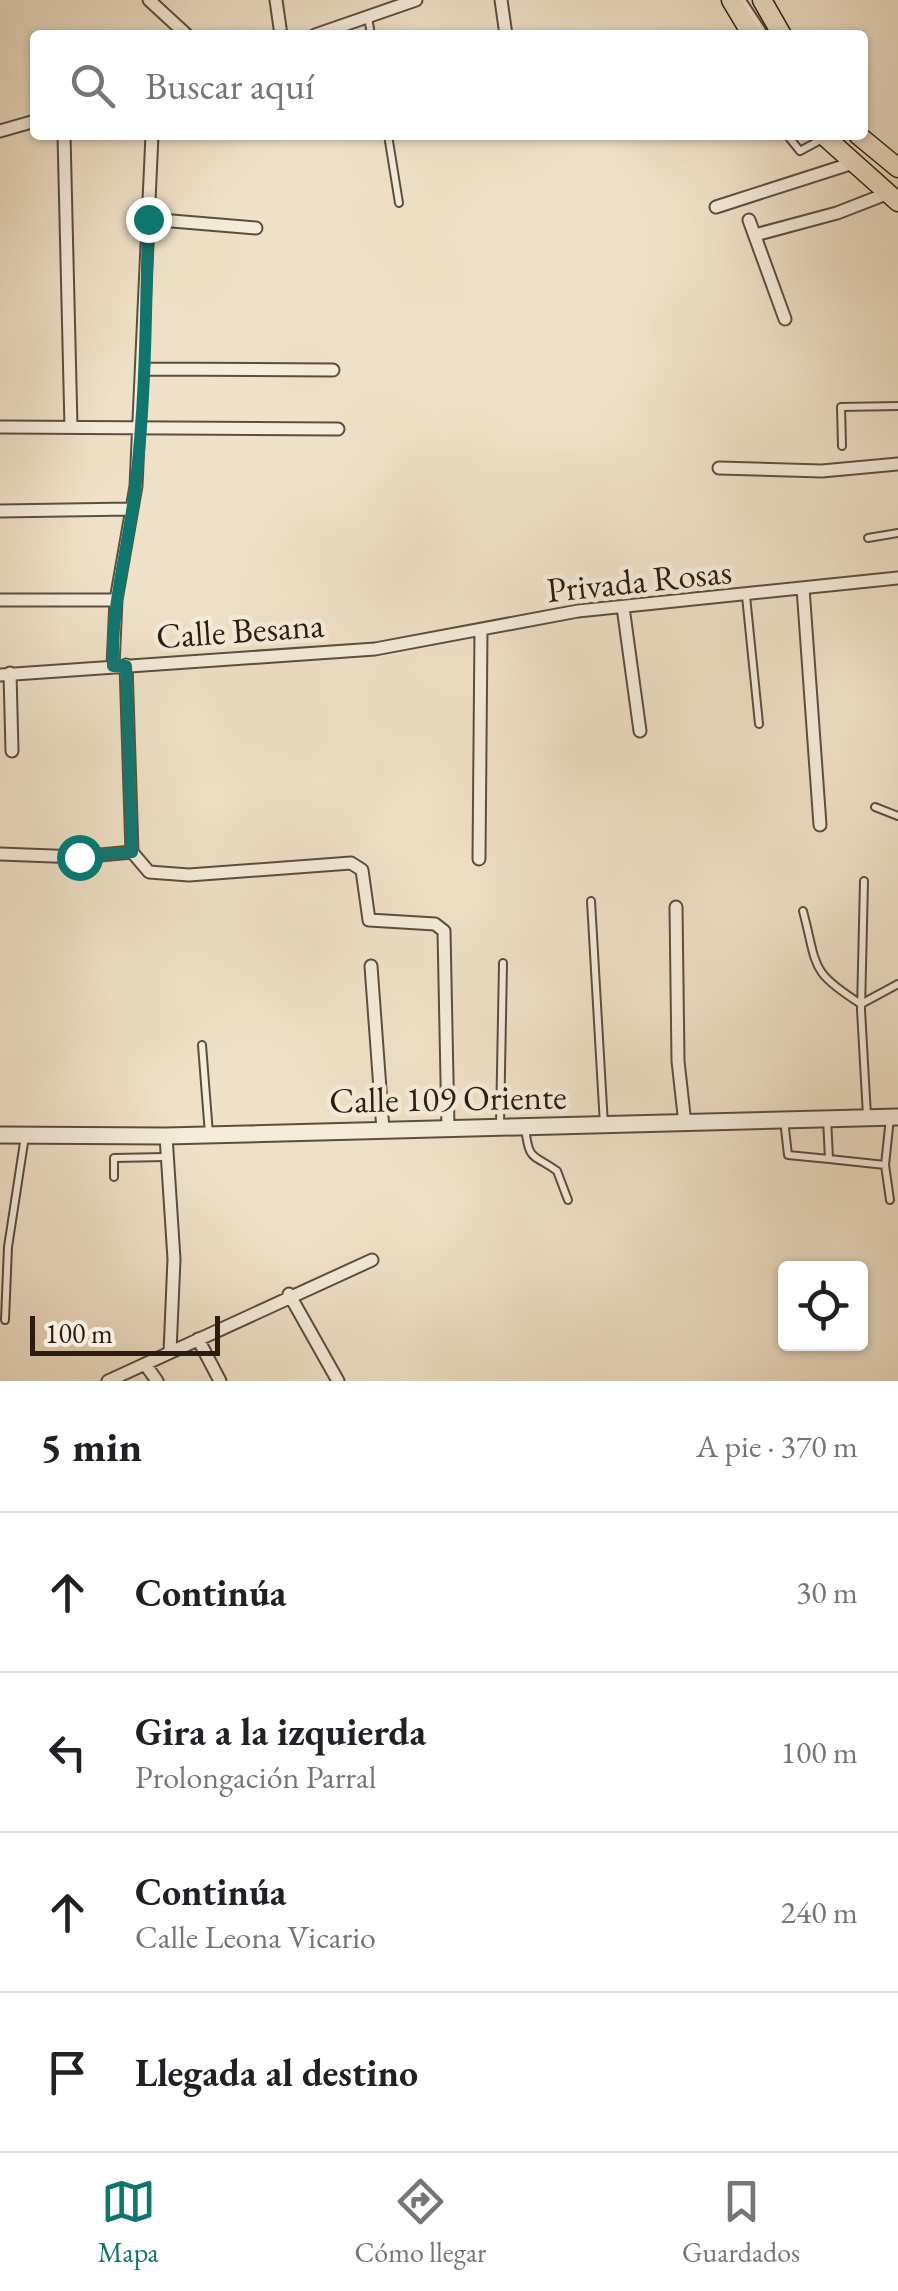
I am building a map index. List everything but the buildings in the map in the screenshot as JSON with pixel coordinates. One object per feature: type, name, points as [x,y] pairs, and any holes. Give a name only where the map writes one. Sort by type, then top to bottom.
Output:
[{"type":"main road","points":[[731,0],[750,30]]},
{"type":"main road","points":[[762,0],[776,30]]},
{"type":"main road","points":[[831,140],[850,164],[894,195]]},
{"type":"main road","points":[[864,140],[898,168]]},
{"type":"street","points":[[149,0],[182,30]]},
{"type":"street","points":[[276,0],[280,30]]},
{"type":"street","points":[[328,30],[416,0]]},
{"type":"street","points":[[502,0],[505,30]]},
{"type":"street","points":[[0,131],[30,122]]},
{"type":"street","points":[[64,140],[71,427]]},
{"type":"street","points":[[152,140],[140,429],[132,509],[116,600],[132,852],[157,875],[351,863],[362,870],[368,920],[440,926],[444,931],[448,1128]]},
{"type":"street","points":[[716,207],[850,164]]},
{"type":"street","points":[[755,234],[894,195]]},
{"type":"street","points":[[148,219],[256,228]]},
{"type":"street","points":[[749,220],[785,319]]},
{"type":"street","points":[[144,368],[333,370]]},
{"type":"street","points":[[0,427],[338,429]]},
{"type":"street","points":[[719,468],[822,471],[898,464]]},
{"type":"street","points":[[0,511],[132,509]]},
{"type":"street","name":"Privada Rosas","points":[[481,630],[623,607],[898,578]]},
{"type":"street","points":[[802,588],[820,825]]},
{"type":"street","points":[[0,600],[116,600]]},
{"type":"street","points":[[623,607],[640,731]]},
{"type":"street","points":[[479,859],[481,630]]},
{"type":"street","name":"Calle Besana","points":[[5,674],[375,649],[481,630]]},
{"type":"street","points":[[5,674],[12,750]]},
{"type":"street","points":[[0,854],[79,857],[132,852]]},
{"type":"street","points":[[676,907],[678,1062],[686,1124]]},
{"type":"street","points":[[372,966],[383,1130]]},
{"type":"street","name":"Calle 109 Oriente","points":[[0,1135],[166,1136],[894,1117]]},
{"type":"street","points":[[166,1136],[174,1259],[170,1352]]},
{"type":"street","points":[[108,1381],[288,1294],[372,1260]]},
{"type":"street","points":[[288,1294],[338,1381]]},
{"type":"street","points":[[198,1339],[220,1381]]},
{"type":"street","points":[[145,1364],[156,1381]]},
{"type":"lane","points":[[742,0],[751,30]]},
{"type":"lane","points":[[753,0],[774,30]]},
{"type":"lane","points":[[368,16],[371,30]]},
{"type":"lane","points":[[389,140],[399,203]]},
{"type":"lane","points":[[793,140],[803,151],[821,140]]},
{"type":"lane","points":[[832,140],[894,195]]},
{"type":"lane","points":[[852,140],[898,178]]},
{"type":"lane","points":[[842,446],[841,407],[898,406]]},
{"type":"lane","points":[[868,538],[898,534]]},
{"type":"lane","points":[[746,596],[759,724]]},
{"type":"lane","points":[[875,808],[898,816]]},
{"type":"lane","points":[[864,880],[861,1004],[867,1117]]},
{"type":"lane","points":[[591,902],[604,1125]]},
{"type":"lane","points":[[804,911],[820,974],[861,1004]]},
{"type":"lane","points":[[500,1126],[503,963]]},
{"type":"lane","points":[[861,1004],[898,984]]},
{"type":"lane","points":[[202,1046],[209,1135]]},
{"type":"lane","points":[[826,1117],[829,1159]]},
{"type":"lane","points":[[890,1200],[885,1165],[894,1117]]},
{"type":"lane","points":[[784,1119],[788,1155],[885,1165]]},
{"type":"lane","points":[[525,1126],[532,1159],[556,1171],[568,1200]]},
{"type":"lane","points":[[5,1320],[8,1247],[25,1135]]},
{"type":"lane","points":[[114,1177],[114,1158],[167,1156]]},
{"type":"route","points":[[79,857],[132,852],[126,666],[113,666],[112,640],[122,549],[136,486],[148,219]]}]
